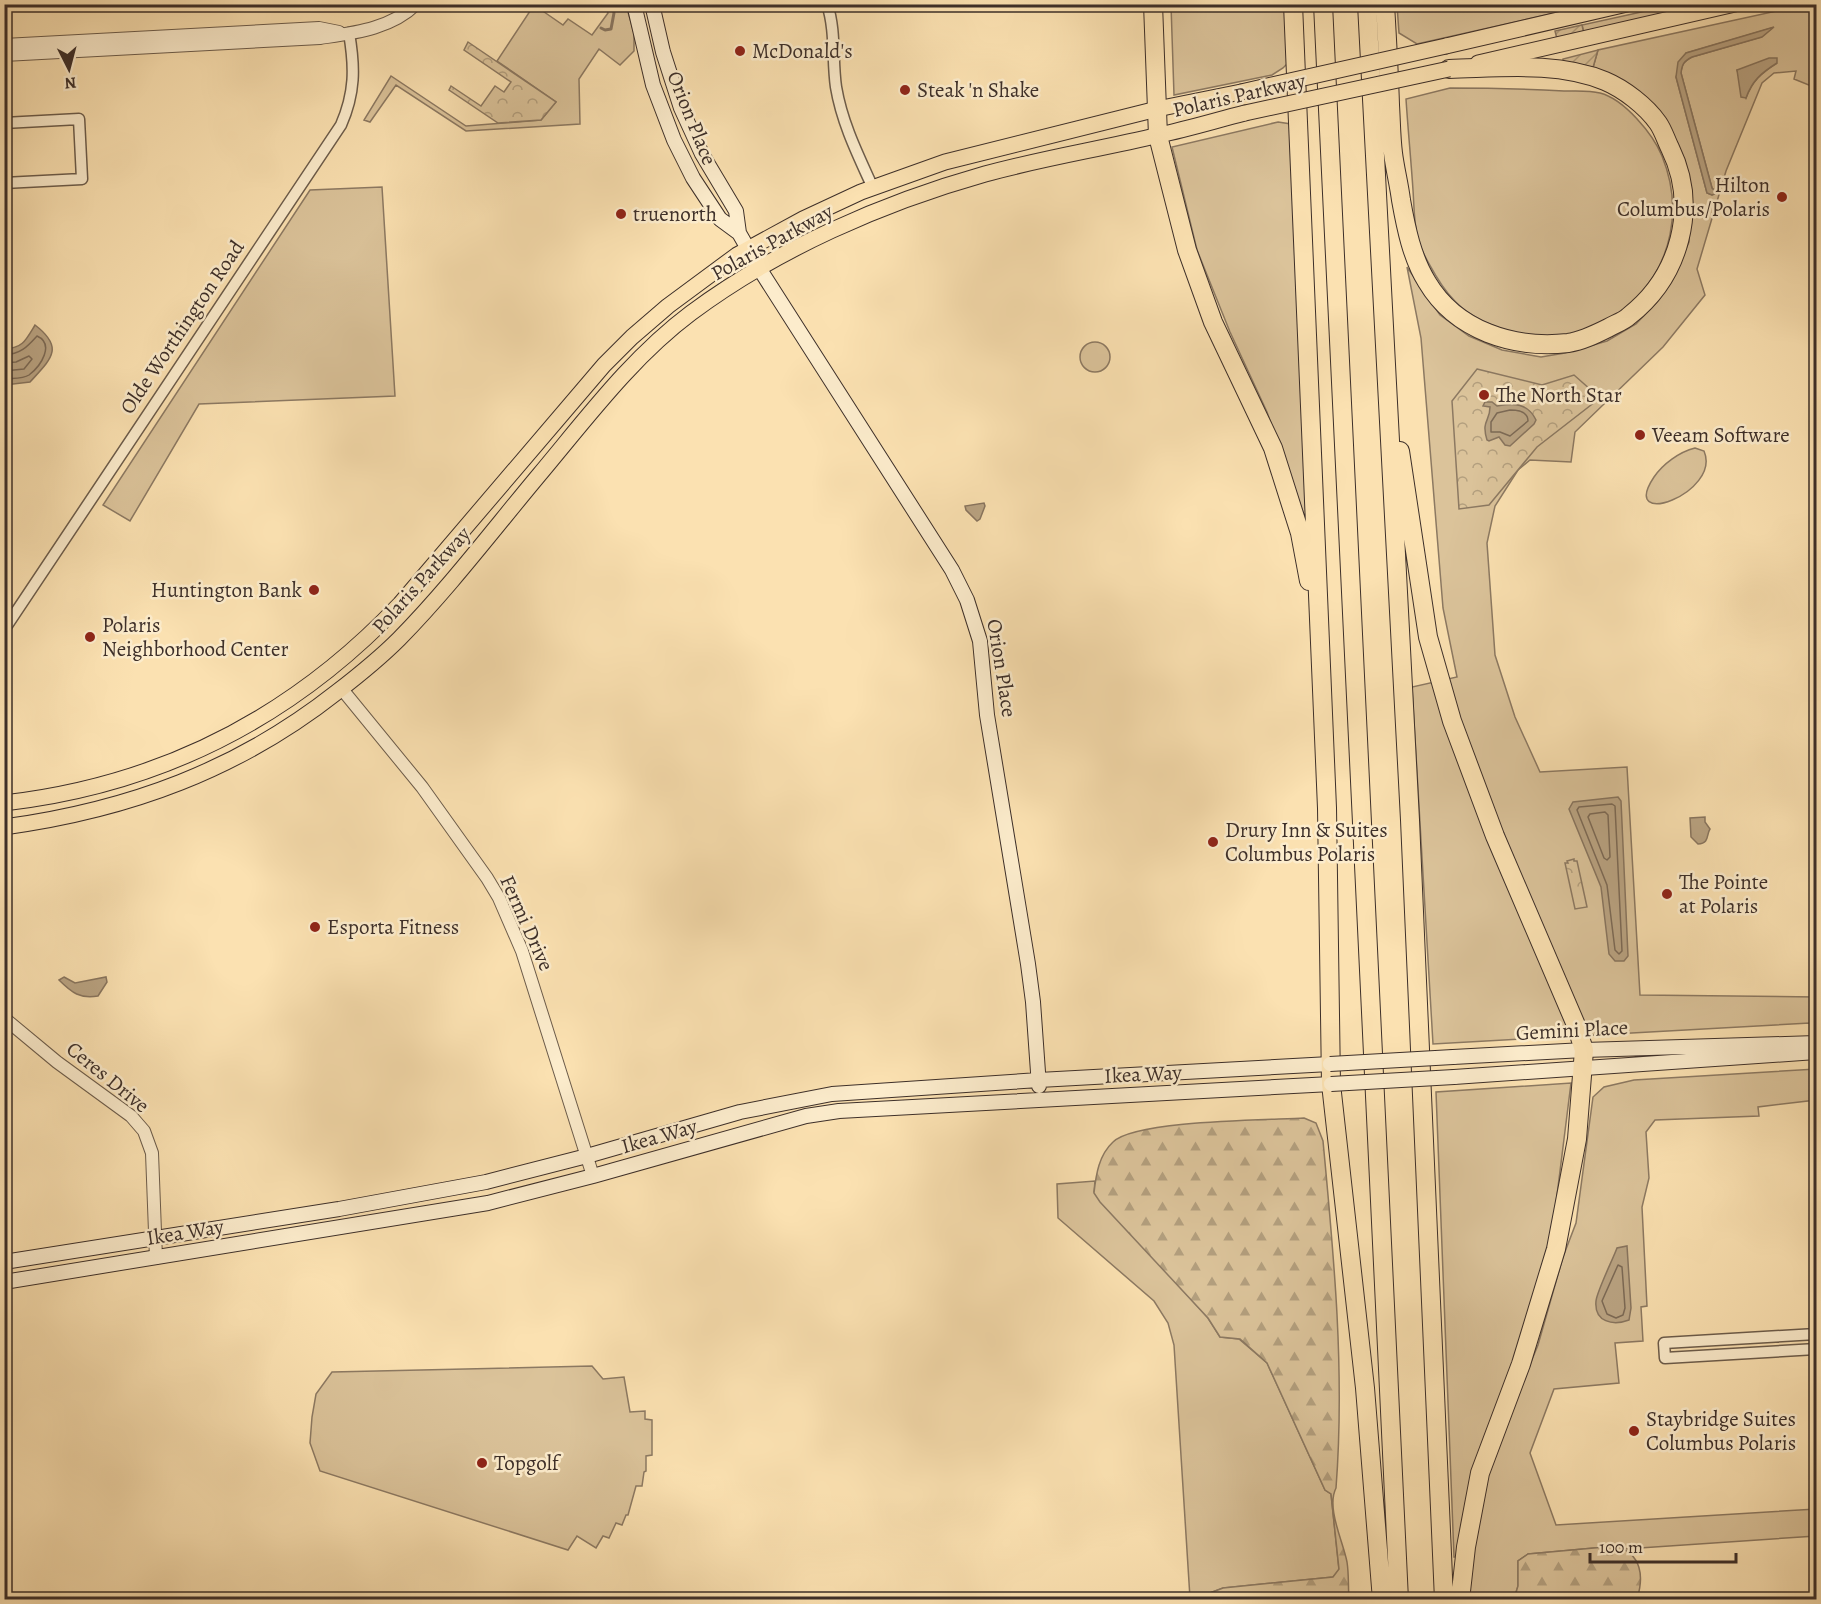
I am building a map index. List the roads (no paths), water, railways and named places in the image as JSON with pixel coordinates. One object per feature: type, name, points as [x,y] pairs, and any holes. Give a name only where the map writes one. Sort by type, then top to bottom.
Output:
[{"type":"highway","points":[[1153,4],[1158,136],[1194,274],[1213,322],[1273,448],[1300,533],[1321,654]]},
{"type":"highway","points":[[1293,4],[1327,808],[1330,1084],[1365,1388],[1382,1599]]},
{"type":"highway","points":[[1323,4],[1400,1599]]},
{"type":"highway","points":[[1367,4],[1410,820],[1444,1599]]},
{"type":"highway","points":[[1385,4],[1393,152],[1404,217],[1413,253],[1426,281],[1442,303],[1471,326],[1505,340],[1536,344],[1570,343],[1596,334],[1629,317],[1651,294],[1671,265],[1682,233],[1684,201],[1681,179],[1676,160],[1658,123],[1633,98],[1606,81],[1574,71],[1541,68],[1449,69]]},
{"type":"highway","points":[[1386,354],[1428,637],[1452,721],[1495,836],[1576,1025],[1584,1050],[1577,1139],[1556,1249],[1521,1365],[1480,1473],[1466,1547],[1460,1599]]},
{"type":"main road","name":"Orion Place","points":[[634,4],[653,85],[674,140],[693,178],[720,219],[739,233]]},
{"type":"main road","name":"Orion Place","points":[[652,4],[677,98],[702,154],[736,211],[739,233],[952,570],[967,600],[980,641],[987,715],[1028,964],[1040,1100]]},
{"type":"main road","name":"Polaris Parkway","points":[[4,803],[86,789],[183,758],[240,731],[327,672],[376,629],[400,604],[604,365],[632,337],[705,278],[748,250],[803,219],[873,188],[945,162],[1157,109],[1628,4]]},
{"type":"main road","name":"Polaris Parkway","points":[[4,827],[85,813],[126,802],[207,772],[289,728],[373,664],[426,610],[574,433],[656,342],[691,313],[759,268],[863,216],[913,196],[1048,158],[1158,136],[1245,113],[1735,4]]},
{"type":"main road","name":"Gemini Place","points":[[1330,1064],[1584,1050],[1816,1043]]},
{"type":"main road","name":"Gemini Place","points":[[1330,1084],[1816,1052]]},
{"type":"main road","name":"Ikea Way","points":[[4,1262],[155,1240],[476,1184],[587,1156],[740,1112],[832,1094],[1330,1064]]},
{"type":"main road","name":"Ikea Way","points":[[4,1282],[488,1203],[806,1116],[839,1111],[1330,1084]]},
{"type":"street","points":[[4,55],[320,38],[386,23],[416,4]]},
{"type":"street","points":[[827,4],[832,25],[834,67],[841,109],[858,157],[873,188]]},
{"type":"street","points":[[4,45],[319,28],[349,33]]},
{"type":"street","name":"Olde Worthington Road","points":[[4,630],[341,125],[347,112],[354,82],[349,33]]},
{"type":"street","points":[[4,123],[79,119],[82,179],[4,183]]},
{"type":"street","name":"Fermi Drive","points":[[341,688],[426,792],[499,898],[522,951],[593,1176]]},
{"type":"street","name":"Ceres Drive","points":[[4,1018],[57,1062],[131,1116],[144,1131],[152,1153],[156,1258]]},
{"type":"street","points":[[1816,1334],[1664,1343],[1665,1358],[1816,1349]]},
{"type":"water","points":[[1774,27],[1762,37],[1692,57],[1683,65],[1681,73],[1712,188],[1717,193],[1712,195],[1707,193],[1676,77],[1678,62],[1686,53]]},
{"type":"water","points":[[1769,58],[1777,58],[1777,63],[1758,78],[1746,98],[1741,97],[1737,70]]},
{"type":"water","points":[[35,325],[50,340],[52,354],[49,360],[30,382],[5,385],[5,349],[20,345]]},
{"type":"water","points":[[1485,402],[1492,402],[1497,406],[1525,407],[1536,420],[1510,446],[1505,445],[1499,437],[1489,441],[1485,425],[1490,407],[1483,406]]},
{"type":"water","points":[[984,503],[980,519],[977,521],[966,510],[965,506]]},
{"type":"water","points":[[1618,797],[1621,801],[1628,956],[1624,961],[1615,961],[1609,954],[1601,887],[1569,809],[1573,802]]},
{"type":"water","points":[[1705,817],[1705,822],[1710,829],[1706,840],[1698,844],[1691,837],[1690,818]]},
{"type":"water","points":[[64,977],[75,983],[106,977],[107,982],[98,996],[86,997],[72,992],[64,985],[59,980]]},
{"type":"water","points":[[1627,1246],[1631,1308],[1629,1320],[1617,1323],[1606,1321],[1598,1314],[1597,1296],[1617,1248]]},
{"type":"waterway","points":[[601,28],[611,29],[614,13],[612,4]]},
{"type":"place","name":"McDonald's","points":[[740,51]]},
{"type":"place","name":"Steak 'n Shake","points":[[905,90]]},
{"type":"place","name":"Hilton Columbus/Polaris","points":[[1782,197]]},
{"type":"place","name":"truenorth","points":[[621,214]]},
{"type":"place","name":"The North Star","points":[[1484,395]]},
{"type":"place","name":"Veeam Software","points":[[1640,435]]},
{"type":"place","name":"Huntington Bank","points":[[314,590]]},
{"type":"place","name":"Polaris Neighborhood Center","points":[[90,637]]},
{"type":"place","name":"Drury Inn & Suites Columbus Polaris","points":[[1213,842]]},
{"type":"place","name":"The Pointe at Polaris","points":[[1667,894]]},
{"type":"place","name":"Esporta Fitness","points":[[315,927]]},
{"type":"place","name":"Staybridge Suites Columbus Polaris","points":[[1634,1431]]},
{"type":"place","name":"Topgolf","points":[[482,1463]]}]
